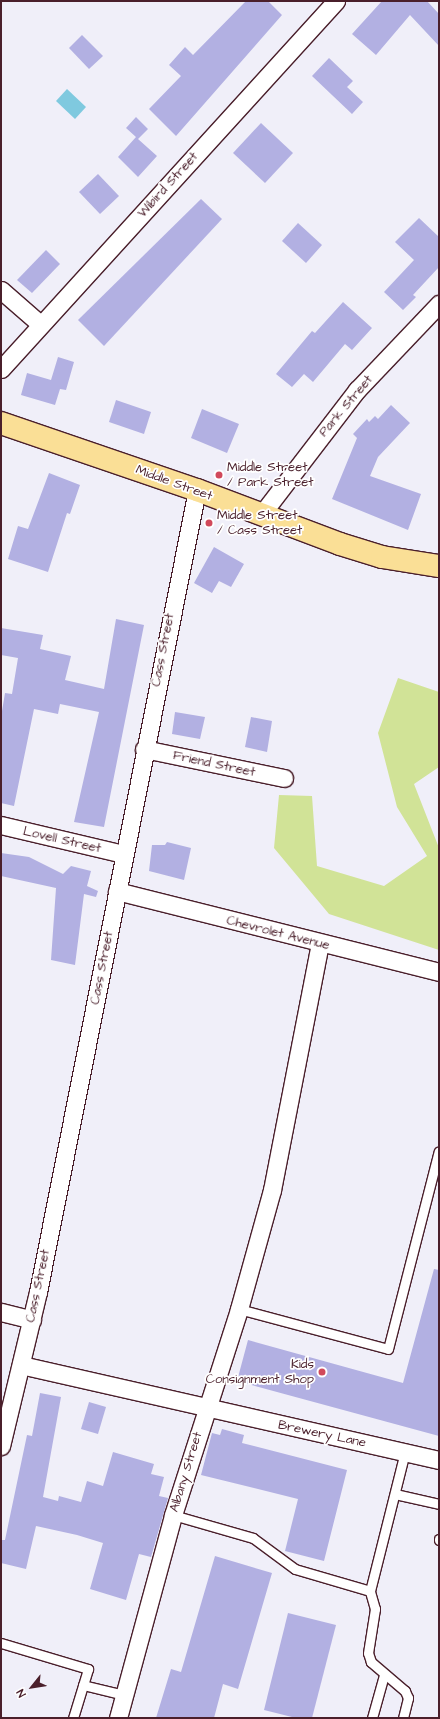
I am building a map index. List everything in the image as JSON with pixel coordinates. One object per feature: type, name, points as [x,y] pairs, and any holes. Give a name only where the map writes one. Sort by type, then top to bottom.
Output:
[{"type":"main road","name":"Middle Street","points":[[1,423],[197,490],[261,515],[382,557],[439,566]]},
{"type":"street","name":"Wibird Street","points":[[1,369],[40,324],[336,1]]},
{"type":"street","points":[[1,290],[40,324]]},
{"type":"street","name":"Park Street","points":[[261,515],[357,390],[439,304]]},
{"type":"street","name":"Cass Street","points":[[1,1446],[32,1320],[144,749],[197,490]]},
{"type":"street","name":"Friend Street","points":[[144,749],[284,778]]},
{"type":"street","name":"Lovell Street","points":[[1,825],[124,854]]},
{"type":"street","name":"Chevrolet Avenue","points":[[117,891],[320,944],[439,972]]},
{"type":"street","name":"Albany Street","points":[[118,1718],[174,1515],[205,1409],[239,1309],[272,1190],[320,944]]},
{"type":"street","points":[[1,1312],[32,1320]]},
{"type":"street","points":[[21,1365],[205,1409]]},
{"type":"street","name":"Brewery Lane","points":[[205,1409],[439,1460]]},
{"type":"lane","points":[[239,1309],[388,1349],[439,1151]]},
{"type":"lane","points":[[404,1718],[408,1698],[405,1691],[384,1675],[371,1662],[368,1653],[375,1610],[370,1591],[405,1452]]},
{"type":"lane","points":[[395,1494],[439,1504]]},
{"type":"lane","points":[[174,1515],[253,1538],[295,1569],[370,1591]]},
{"type":"lane","points":[[1,1643],[88,1669],[73,1718]]},
{"type":"lane","points":[[372,1718],[384,1675]]},
{"type":"lane","points":[[83,1685],[124,1695]]},
{"type":"green space","points":[[398,678],[439,692],[439,767],[414,784],[439,848],[439,950],[329,914],[274,848],[279,795],[312,796],[317,866],[384,886],[427,856],[397,807],[378,733]]},
{"type":"water","points":[[67,89],[86,107],[75,119],[56,101]]},
{"type":"building","points":[[246,1],[268,1],[282,15],[176,136],[149,109],[181,76],[169,65],[185,47],[193,55]]},
{"type":"building","points":[[382,1],[427,1],[439,14],[439,46],[410,15],[376,55],[352,34]]},
{"type":"building","points":[[82,35],[103,56],[89,69],[69,48]]},
{"type":"building","points":[[329,58],[353,81],[347,87],[363,102],[352,114],[312,76]]},
{"type":"building","points":[[136,117],[148,129],[138,139],[157,156],[138,177],[118,157],[136,137],[126,128]]},
{"type":"building","points":[[261,123],[293,153],[265,183],[233,153]]},
{"type":"building","points":[[98,174],[119,196],[100,214],[79,192]]},
{"type":"building","points":[[201,199],[222,219],[104,346],[78,320]]},
{"type":"building","points":[[419,218],[439,237],[439,267],[413,295],[416,297],[403,310],[384,292],[414,260],[395,242]]},
{"type":"building","points":[[298,223],[322,245],[306,263],[282,241]]},
{"type":"building","points":[[46,250],[60,264],[32,293],[17,280]]},
{"type":"building","points":[[343,302],[372,328],[352,350],[345,344],[313,382],[304,374],[292,387],[276,374],[312,331],[315,333]]},
{"type":"building","points":[[58,357],[74,362],[66,390],[60,389],[55,405],[21,395],[27,373],[51,380]]},
{"type":"building","points":[[116,400],[151,412],[144,434],[109,422]]},
{"type":"building","points":[[391,405],[410,423],[378,457],[370,476],[421,494],[408,530],[332,499],[357,438],[353,434],[367,419],[369,422],[375,416],[378,419]]},
{"type":"building","points":[[202,409],[239,424],[227,453],[191,438]]},
{"type":"building","points":[[49,473],[80,485],[70,514],[67,513],[48,572],[8,559],[18,526],[28,529]]},
{"type":"building","points":[[214,547],[244,564],[231,587],[219,581],[212,593],[194,583]]},
{"type":"building","points":[[116,619],[144,625],[104,827],[74,822],[99,712],[60,704],[58,714],[34,709],[14,806],[1,803],[1,717],[5,693],[12,694],[18,658],[1,655],[1,628],[43,635],[40,649],[71,656],[65,680],[104,689]]},
{"type":"building","points":[[175,712],[205,717],[200,739],[172,734]]},
{"type":"building","points":[[251,717],[272,721],[267,752],[245,747]]},
{"type":"building","points":[[167,842],[191,848],[184,880],[149,871],[152,845],[165,845]]},
{"type":"building","points":[[1,853],[29,857],[63,874],[71,866],[91,871],[87,886],[98,891],[96,897],[84,894],[75,965],[51,960],[56,888],[1,876]]},
{"type":"building","points":[[434,1269],[439,1270],[439,1436],[237,1381],[248,1340],[403,1383]]},
{"type":"building","points":[[40,1393],[61,1397],[43,1497],[58,1501],[59,1496],[81,1502],[87,1481],[103,1486],[113,1452],[154,1464],[151,1474],[164,1477],[159,1496],[168,1498],[151,1557],[139,1554],[126,1600],[90,1589],[103,1543],[77,1535],[36,1526],[26,1569],[1,1563],[1,1540],[5,1540],[27,1435],[32,1436]]},
{"type":"building","points":[[89,1402],[106,1407],[98,1434],[81,1429]]},
{"type":"building","points":[[222,1429],[244,1435],[242,1443],[347,1470],[324,1561],[285,1551],[298,1499],[201,1475],[212,1433],[220,1435]]},
{"type":"building","points":[[215,1556],[272,1573],[238,1689],[223,1684],[214,1718],[156,1718],[171,1669],[181,1672]]},
{"type":"building","points":[[288,1613],[336,1625],[312,1718],[296,1718],[264,1710]]},
{"type":"place","name":"Middle Street / Park Street","points":[[219,475]]},
{"type":"place","name":"Middle Street / Cass Street","points":[[209,523]]},
{"type":"place","name":"Kids Consignment Shop","points":[[322,1372]]}]
